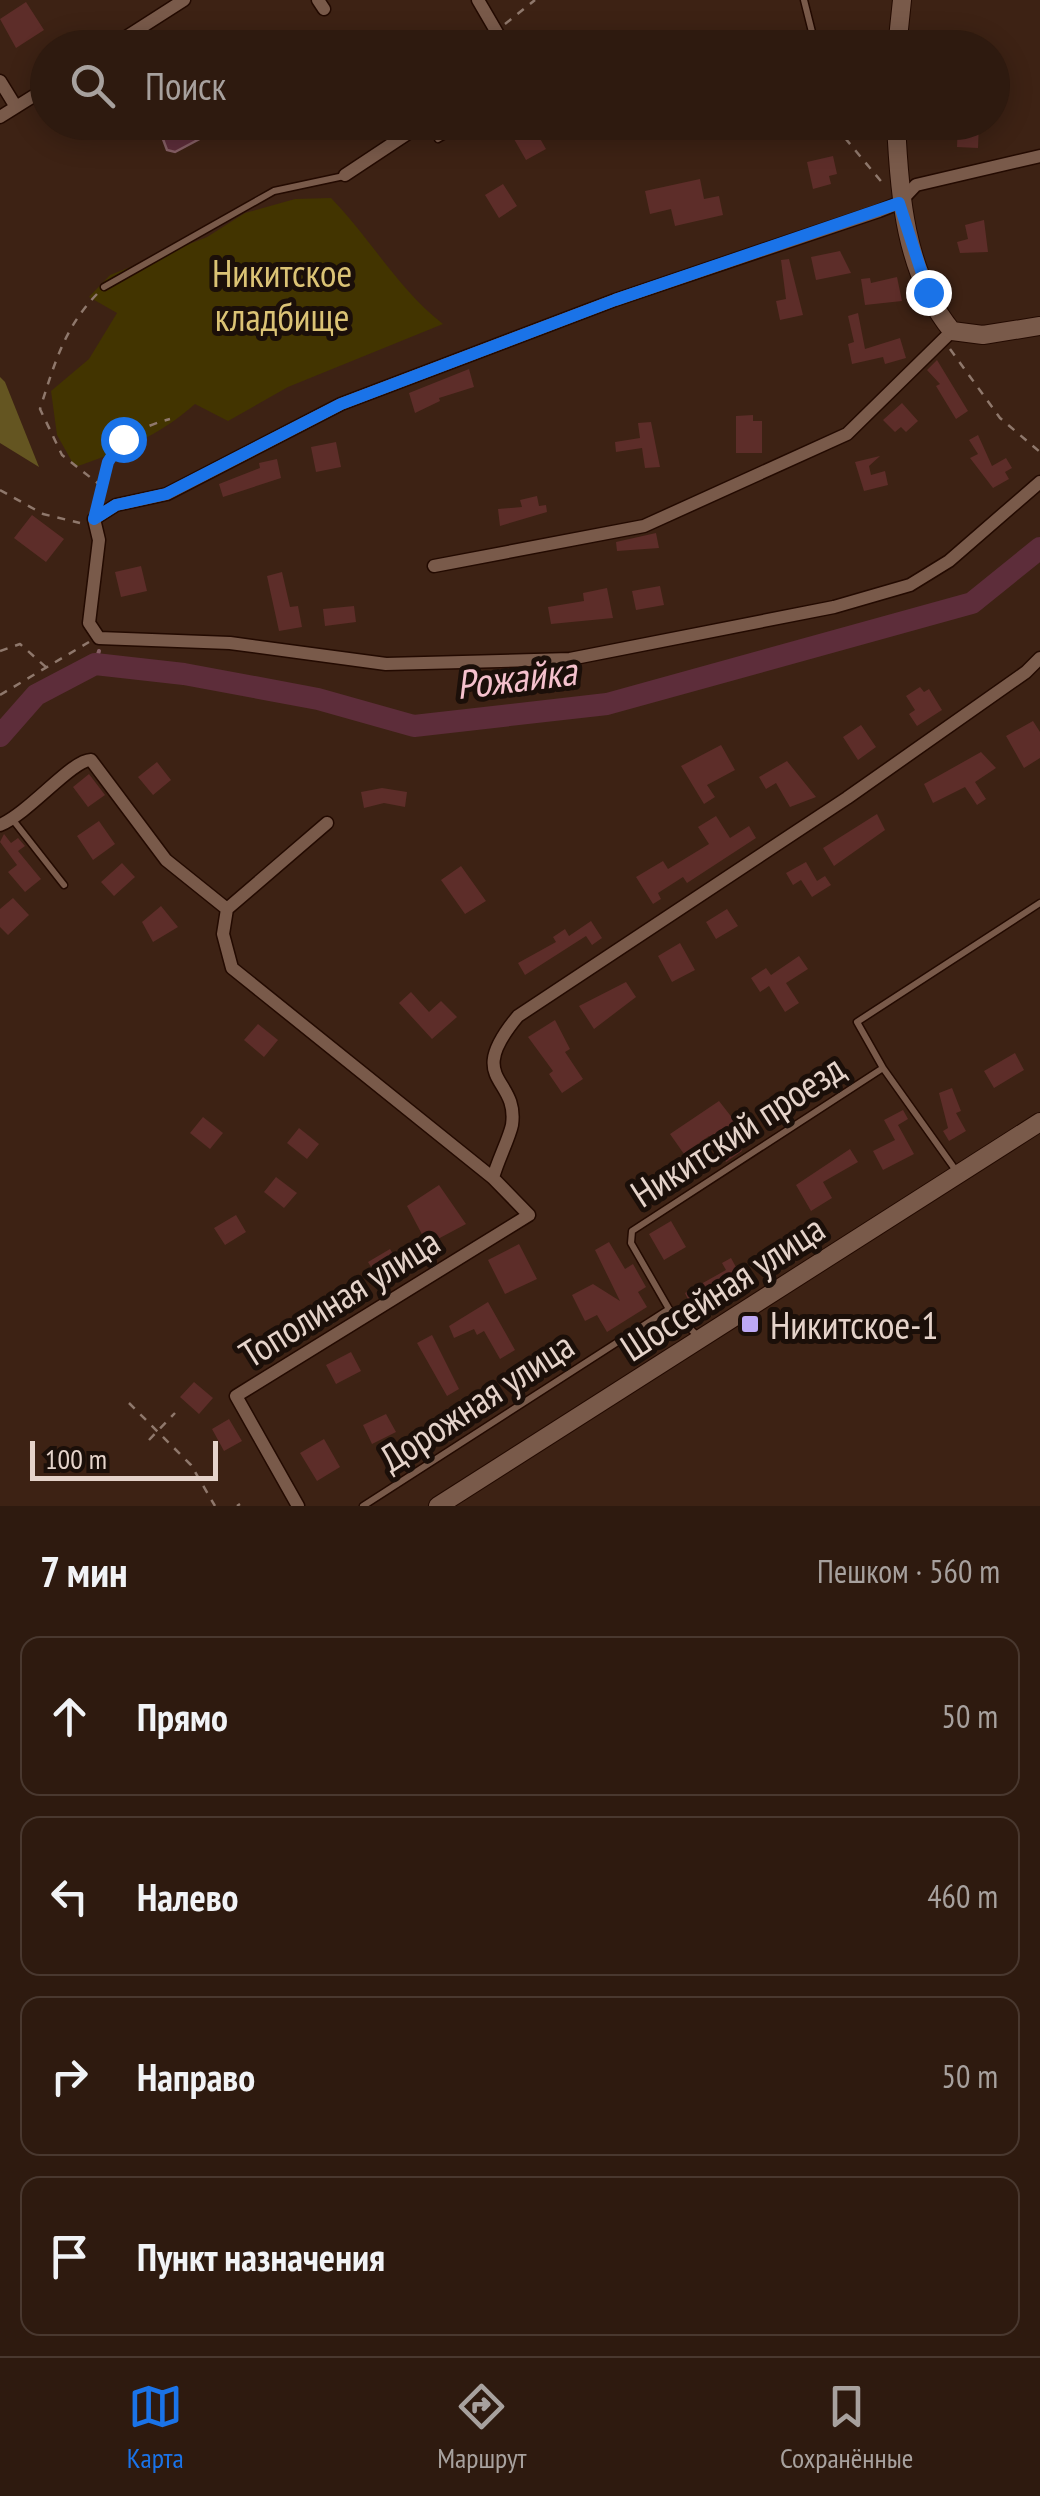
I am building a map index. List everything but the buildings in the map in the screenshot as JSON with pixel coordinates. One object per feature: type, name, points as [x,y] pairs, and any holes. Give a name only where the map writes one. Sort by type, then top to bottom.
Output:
[{"type":"street","points":[[137,30],[184,0]]},
{"type":"street","points":[[478,0],[497,29]]},
{"type":"street","points":[[899,30],[902,0]]},
{"type":"street","points":[[0,81],[16,107]]},
{"type":"street","points":[[0,117],[30,98]]},
{"type":"street","points":[[346,176],[399,140]]},
{"type":"street","points":[[897,140],[899,203],[928,292],[948,335]]},
{"type":"street","points":[[1040,156],[916,186],[899,203],[615,300],[341,404],[166,494],[116,505],[94,519],[99,540],[88,623],[98,638],[230,643],[386,664],[586,656],[834,607],[910,585],[950,561],[1040,482]]},
{"type":"street","points":[[434,566],[644,526],[847,434],[948,335],[983,335],[1040,326]]},
{"type":"street","points":[[327,823],[227,909],[224,934],[232,968],[493,1178],[512,1125],[509,1102],[494,1077],[495,1044],[518,1016],[847,798],[1026,672],[1040,658]]},
{"type":"street","points":[[6,822],[78,762],[91,760],[166,860],[227,909]]},
{"type":"street","name":"Шоссейная улица","points":[[438,1506],[1040,1122]]},
{"type":"street","name":"Тополиная улица","points":[[298,1506],[236,1396],[529,1215],[493,1178]]},
{"type":"lane","points":[[804,0],[812,30]]},
{"type":"lane","points":[[104,287],[274,191],[346,176]]},
{"type":"lane","points":[[6,822],[64,885]]},
{"type":"lane","points":[[959,1174],[883,1068],[857,1022],[1040,904]]},
{"type":"lane","name":"Никитский проезд","points":[[701,1339],[670,1309],[631,1243],[632,1232],[883,1068]]},
{"type":"lane","name":"Дорожная улица","points":[[362,1506],[670,1309]]},
{"type":"path","points":[[497,29],[536,0]]},
{"type":"path","points":[[848,140],[899,203]]},
{"type":"path","points":[[100,485],[62,455],[40,409],[60,345],[76,316],[104,287]]},
{"type":"path","points":[[948,335],[1000,418],[1040,452]]},
{"type":"path","points":[[0,490],[69,524],[94,519],[100,485],[123,439],[170,419]]},
{"type":"path","points":[[0,696],[98,638]]},
{"type":"path","points":[[0,651],[20,644],[48,669]]},
{"type":"path","points":[[129,1403],[190,1465],[214,1506]]},
{"type":"path","points":[[149,1440],[175,1412]]},
{"type":"green space","name":"Никитское кладбище","points":[[331,198],[412,295],[443,324],[288,387],[228,421],[195,404],[138,442],[75,467],[57,435],[51,391],[89,359],[117,313],[89,297],[110,275],[207,237],[245,213],[295,199]]},
{"type":"shaded area","points":[[163,140],[198,140],[175,152],[167,150]]},
{"type":"shaded area","points":[[0,377],[5,382],[39,467],[0,443]]},
{"type":"waterway","name":"Рожайка","points":[[0,736],[36,695],[95,664],[184,674],[318,699],[414,726],[607,704],[972,603],[1040,548]]},
{"type":"waterway","points":[[95,664],[99,651]]},
{"type":"place","name":"Никитское-1","points":[[750,1324]]},
{"type":"route","points":[[123,439],[108,462],[94,519],[116,505],[166,494],[341,404],[615,300],[899,203],[928,292]]}]
